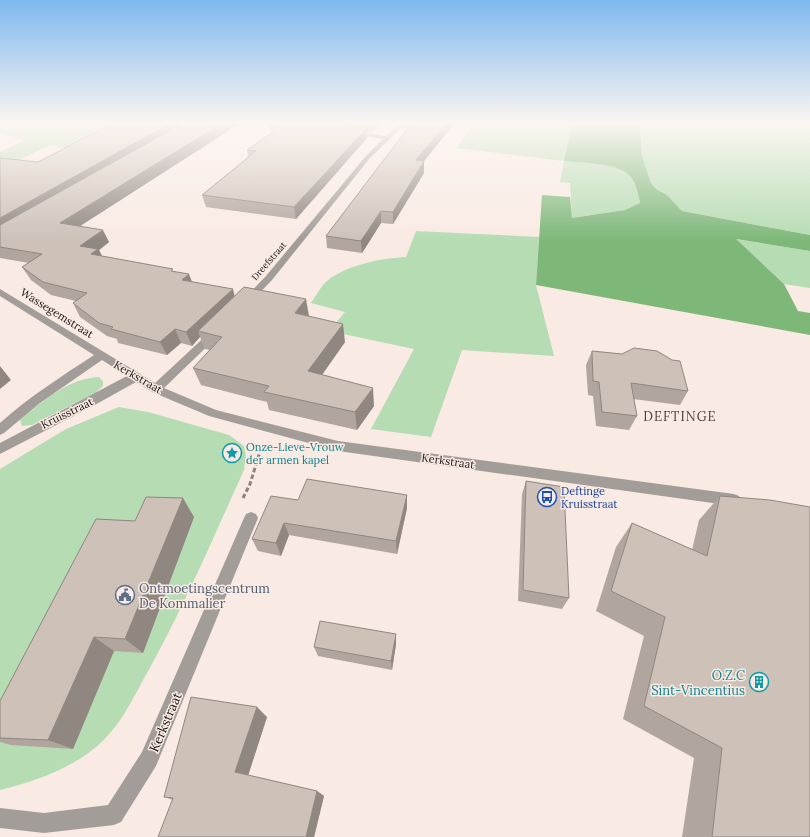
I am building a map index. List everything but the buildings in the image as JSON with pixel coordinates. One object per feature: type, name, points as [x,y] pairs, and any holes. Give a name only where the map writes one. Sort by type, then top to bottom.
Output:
[{"type":"street","name":"Dreefstraat","points":[[237,310],[269,278],[363,163]]},
{"type":"street","name":"Wassegemstraat","points":[[0,292],[102,355]]},
{"type":"street","points":[[156,389],[222,326]]},
{"type":"street","name":"Kerkstraat","points":[[102,355],[156,389],[213,413],[338,446],[749,503]]},
{"type":"street","points":[[0,430],[10,420],[55,386],[102,355]]},
{"type":"street","name":"Kruisstraat","points":[[0,449],[34,430],[89,403],[135,377]]},
{"type":"street","name":"Kerkstraat","points":[[0,818],[44,823],[114,815],[149,759],[251,518]]},
{"type":"path","points":[[251,518],[246,513],[241,502],[250,484],[260,448],[273,430]]},
{"type":"green space","points":[[0,163],[12,163],[0,169]]},
{"type":"green space","points":[[564,163],[598,164],[616,168],[629,174],[636,187],[640,203],[625,210],[572,218],[570,183],[560,182]]},
{"type":"green space","points":[[587,163],[644,163],[651,183],[656,189],[667,195],[682,211],[810,235],[810,251],[736,239],[784,284],[798,311],[810,313],[810,335],[536,285],[542,195],[570,197],[572,218],[625,210],[640,203],[636,187],[628,174],[622,170]]},
{"type":"green space","points":[[644,163],[810,163],[810,235],[682,211],[667,195],[656,189],[651,183]]},
{"type":"green space","points":[[416,231],[539,237],[536,285],[554,356],[462,350],[431,437],[371,429],[414,349],[329,331],[345,312],[311,303],[325,283],[335,275],[365,263],[406,257]]},
{"type":"green space","points":[[735,239],[810,251],[810,288],[784,284]]},
{"type":"green space","points":[[99,377],[103,381],[103,386],[95,393],[32,425],[22,426],[20,420],[56,392],[88,378]]},
{"type":"green space","points":[[119,407],[148,412],[229,435],[244,446],[246,456],[244,470],[198,572],[161,648],[119,722],[96,747],[74,762],[38,779],[0,790],[0,469],[66,429]]},
{"type":"place","name":"Onze-Lieve-Vrouw der armen kapel","points":[[232,453]]},
{"type":"place","name":"Deftinge Kruisstraat","points":[[547,497]]},
{"type":"place","name":"Ontmoetingscentrum De Kommalier","points":[[125,595]]},
{"type":"place","name":"O.Z.C Sint-Vincentius","points":[[759,682]]},
{"type":"district","name":"DEFTINGE","points":[[680,416]]}]
